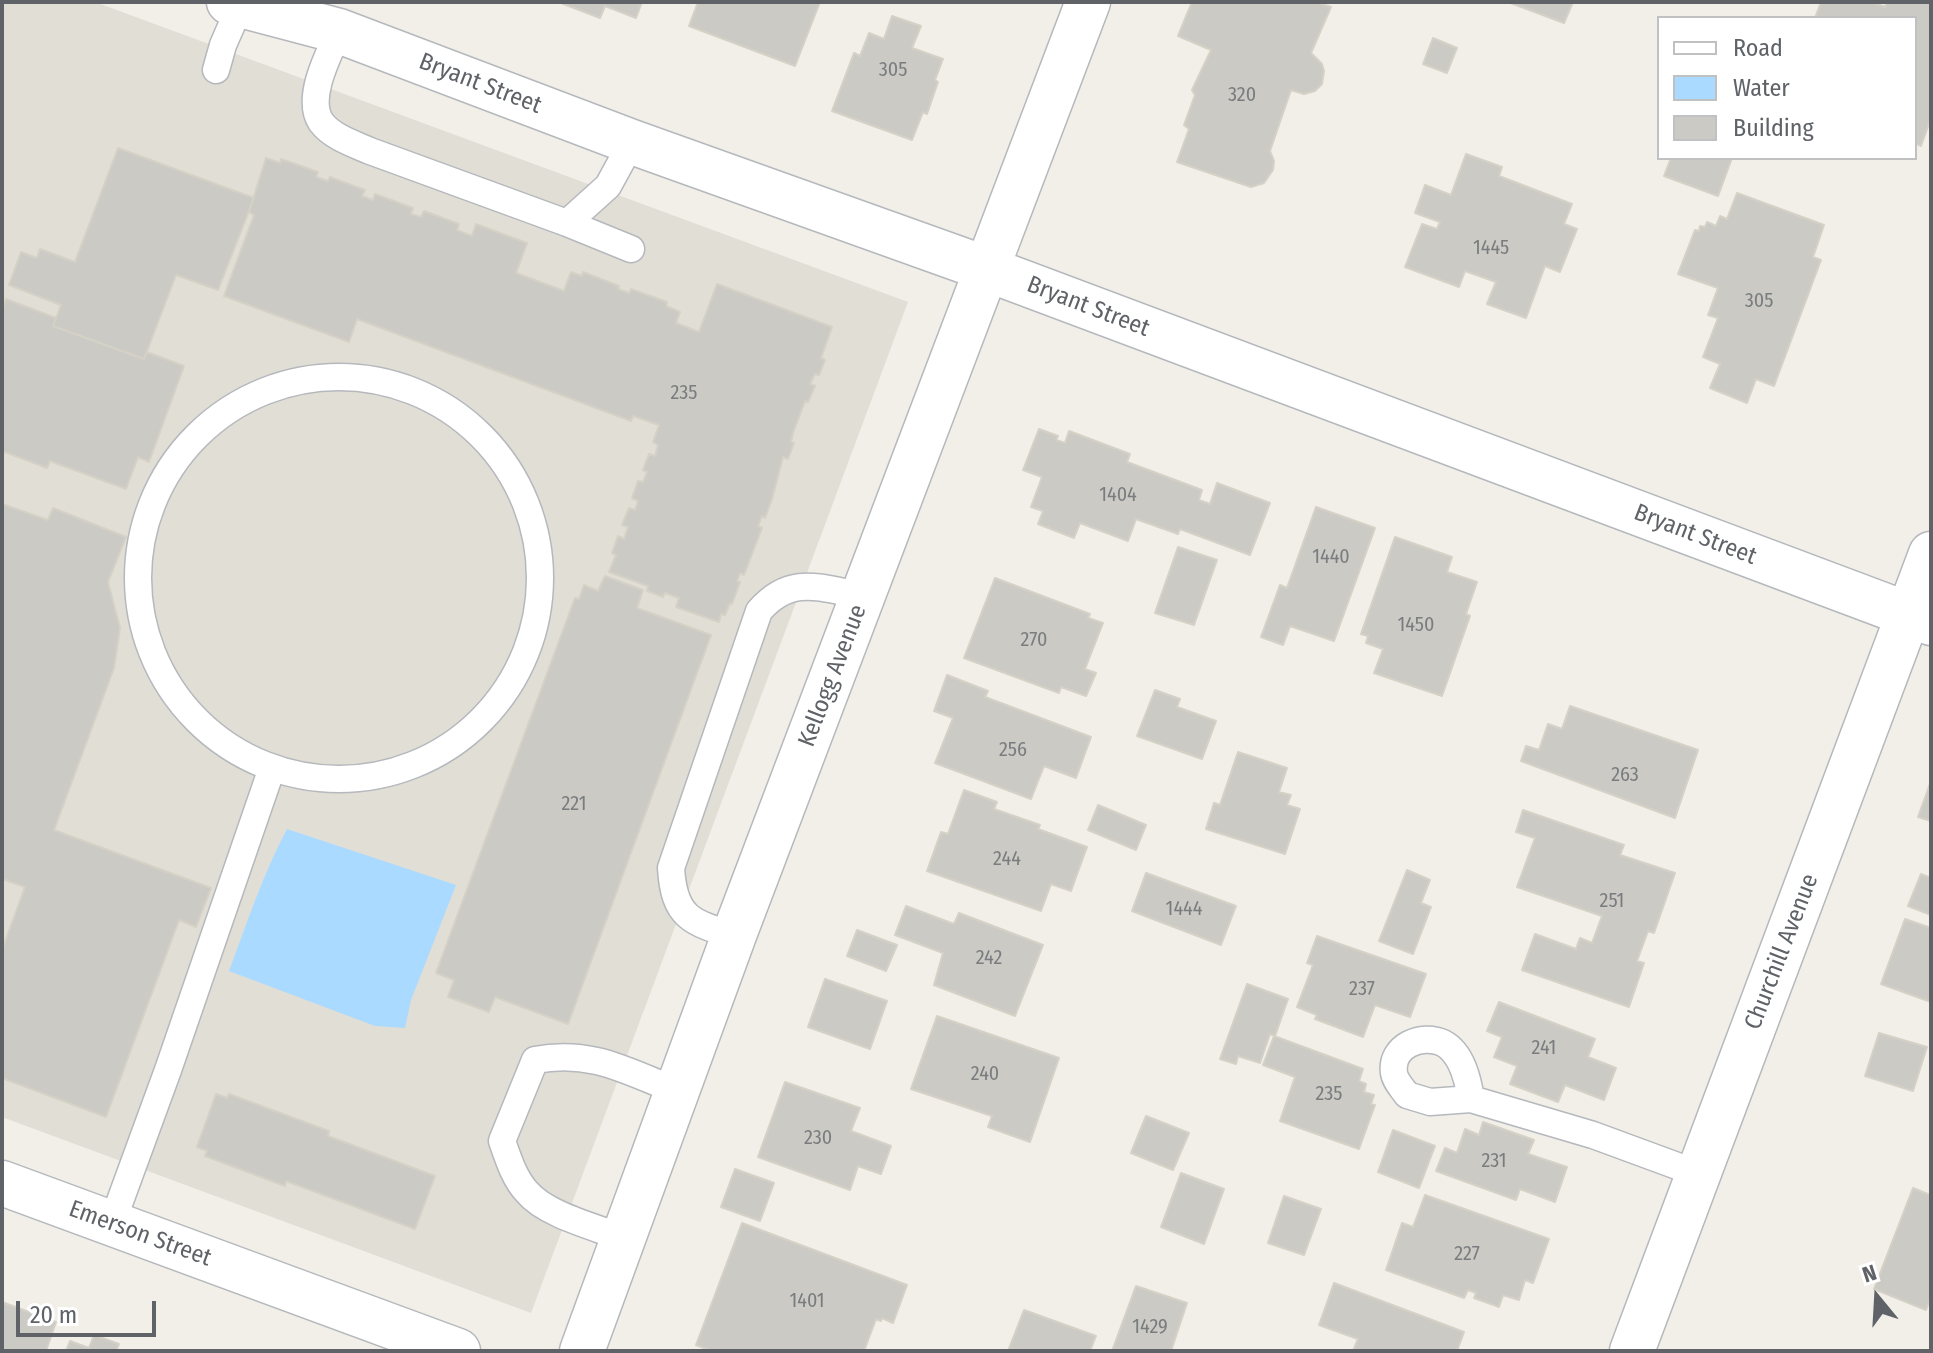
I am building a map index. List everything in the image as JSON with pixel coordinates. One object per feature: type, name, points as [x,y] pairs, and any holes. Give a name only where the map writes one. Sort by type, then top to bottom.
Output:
[{"type":"street","name":"Kellogg Avenue","points":[[582,1351],[734,935],[1088,2]]},
{"type":"street","name":"Bryant Street","points":[[236,3],[339,31],[632,142],[987,269],[1920,619]]},
{"type":"street","name":"Churchill Avenue","points":[[1632,1351],[1699,1174],[1920,619],[1931,554]]},
{"type":"street","name":"Emerson Street","points":[[2,1183],[458,1351]]},
{"type":"lane","points":[[216,70],[236,3]]},
{"type":"lane","points":[[339,31],[319,77],[316,98],[320,121],[338,137],[631,249]]},
{"type":"lane","points":[[567,223],[608,186],[632,142]]},
{"type":"lane","points":[[327,377],[367,379],[405,388],[441,405],[473,428],[500,457],[520,491],[534,528],[540,567],[539,606],[529,645],[513,680],[489,712],[460,739],[426,760],[389,773],[350,780],[310,778],[272,768],[236,752],[204,729],[177,700],[157,666],[143,629],[137,590],[139,551],[148,513],[165,477],[188,445],[218,418],[251,397],[288,383],[327,377]]},
{"type":"lane","points":[[734,935],[699,925],[683,913],[672,892],[671,868],[759,611],[772,596],[788,588],[811,586],[863,596]]},
{"type":"lane","points":[[112,1223],[272,768]]},
{"type":"lane","points":[[623,1238],[557,1213],[528,1194],[513,1171],[502,1141],[535,1060],[559,1055],[589,1058],[677,1091]]},
{"type":"lane","points":[[1471,1099],[1593,1135],[1699,1174]]},
{"type":"shaded area","points":[[2,2],[95,2],[908,302],[531,1313],[2,1117]]},
{"type":"water","points":[[287,829],[456,885],[411,1000],[405,1028],[375,1026],[229,971],[263,881]]},
{"type":"building","points":[[642,2],[636,18],[605,6],[600,18],[561,3]]},
{"type":"building","points":[[698,2],[820,2],[795,66],[689,26]]},
{"type":"building","points":[[1192,2],[1316,2],[1331,7],[1311,53],[1322,64],[1322,84],[1315,91],[1304,94],[1291,90],[1270,151],[1273,170],[1264,183],[1251,187],[1177,162],[1189,129],[1184,125],[1195,95],[1192,90],[1211,50],[1178,36]]},
{"type":"building","points":[[1508,2],[1573,2],[1564,23]]},
{"type":"building","points":[[1821,2],[1872,2],[1885,7],[1887,2],[1931,2],[1931,118],[1921,146],[1917,144],[1917,16],[1816,16]]},
{"type":"building","points":[[892,16],[921,26],[912,48],[943,59],[927,114],[923,112],[912,140],[832,111],[854,53],[860,56],[869,33],[884,39]]},
{"type":"building","points":[[1433,38],[1457,48],[1447,73],[1423,64]]},
{"type":"building","points":[[118,148],[254,198],[218,290],[176,275],[144,359],[53,326],[61,305],[9,285],[21,252],[37,258],[40,249],[75,262]]},
{"type":"building","points":[[1466,154],[1502,167],[1499,176],[1572,204],[1564,224],[1577,229],[1560,272],[1545,266],[1526,318],[1487,304],[1496,282],[1465,271],[1459,287],[1405,267],[1422,224],[1437,229],[1440,222],[1415,213],[1425,185],[1451,195]]},
{"type":"building","points":[[266,158],[280,163],[281,159],[318,172],[316,177],[328,181],[330,177],[365,190],[362,196],[373,200],[375,194],[413,208],[411,214],[421,217],[424,211],[459,224],[457,230],[472,236],[476,224],[527,243],[516,273],[564,291],[571,272],[582,276],[583,272],[629,293],[631,289],[667,302],[666,306],[680,312],[676,323],[699,332],[717,284],[832,327],[821,358],[825,360],[819,375],[815,374],[810,384],[815,386],[808,402],[805,401],[793,433],[791,442],[794,443],[788,459],[783,457],[772,499],[765,518],[762,516],[758,526],[762,528],[744,575],[740,573],[732,604],[725,615],[721,614],[719,622],[676,607],[679,598],[665,593],[663,597],[647,591],[648,586],[609,572],[616,555],[612,553],[618,536],[624,539],[628,527],[622,525],[629,508],[635,510],[638,501],[632,498],[638,481],[643,482],[647,472],[643,470],[649,454],[655,456],[658,445],[653,442],[659,425],[633,416],[631,421],[357,319],[349,342],[224,296],[254,215],[249,212]]},
{"type":"building","points":[[1670,160],[1731,160],[1718,196],[1664,176]]},
{"type":"building","points":[[1737,193],[1824,225],[1813,257],[1821,260],[1774,386],[1756,379],[1747,403],[1710,388],[1720,364],[1703,357],[1718,318],[1708,315],[1718,288],[1678,274],[1695,230],[1705,227],[1707,222],[1716,226],[1720,216],[1727,219]]},
{"type":"building","points":[[6,299],[56,318],[53,326],[144,359],[147,352],[184,366],[149,462],[138,457],[126,489],[50,461],[47,468],[2,451],[2,311]]},
{"type":"building","points":[[1039,429],[1058,436],[1056,440],[1065,443],[1069,431],[1130,454],[1127,462],[1202,490],[1199,500],[1210,504],[1217,483],[1270,503],[1250,555],[1180,529],[1178,534],[1136,519],[1128,541],[1080,523],[1074,538],[1038,524],[1043,511],[1031,507],[1042,477],[1023,470]]},
{"type":"building","points":[[2,504],[48,520],[53,508],[126,537],[108,582],[120,628],[114,668],[54,830],[211,888],[196,927],[179,920],[106,1117],[2,1078],[2,950],[25,887],[2,879]]},
{"type":"building","points":[[1316,507],[1375,528],[1334,641],[1290,626],[1283,645],[1261,637],[1280,585],[1287,588]]},
{"type":"building","points":[[1395,537],[1452,557],[1447,572],[1477,582],[1466,614],[1470,616],[1442,696],[1374,673],[1383,649],[1366,643],[1368,636],[1361,634]]},
{"type":"building","points":[[1178,547],[1217,560],[1194,625],[1155,613]]},
{"type":"building","points":[[605,576],[643,590],[637,608],[711,635],[568,1024],[495,997],[489,1012],[448,997],[454,980],[436,973],[575,598],[579,599],[584,585],[598,591]]},
{"type":"building","points":[[995,578],[1090,614],[1088,618],[1103,623],[1085,669],[1096,673],[1086,696],[1061,687],[1059,693],[964,658]]},
{"type":"building","points":[[947,675],[988,691],[985,697],[1091,737],[1076,778],[1044,766],[1031,799],[935,763],[953,718],[934,711]]},
{"type":"building","points":[[1155,690],[1180,699],[1177,707],[1216,721],[1202,759],[1137,736]]},
{"type":"building","points":[[1570,706],[1698,750],[1675,818],[1521,761],[1526,746],[1539,750],[1548,724],[1562,729]]},
{"type":"building","points":[[1238,752],[1287,768],[1279,792],[1291,795],[1287,805],[1300,809],[1285,854],[1206,829],[1214,803],[1220,805]]},
{"type":"building","points":[[1931,781],[1931,821],[1918,817]]},
{"type":"building","points":[[964,790],[997,802],[994,809],[1040,825],[1038,829],[1087,847],[1071,891],[1051,884],[1041,911],[927,871],[941,832],[948,834]]},
{"type":"building","points":[[1098,805],[1146,825],[1136,850],[1088,830]]},
{"type":"building","points":[[1523,810],[1624,845],[1620,855],[1675,873],[1654,933],[1648,931],[1637,961],[1644,963],[1629,1007],[1522,970],[1535,934],[1576,949],[1580,938],[1592,943],[1602,916],[1517,887],[1535,838],[1516,832]]},
{"type":"building","points":[[1407,870],[1430,880],[1421,903],[1431,907],[1413,954],[1379,941]]},
{"type":"building","points":[[1146,873],[1236,906],[1221,945],[1132,911]]},
{"type":"building","points":[[1921,874],[1931,878],[1931,915],[1908,906]]},
{"type":"building","points":[[906,906],[954,924],[959,913],[1043,945],[1015,1016],[934,985],[943,953],[895,935]]},
{"type":"building","points":[[1905,919],[1931,928],[1931,1002],[1881,984]]},
{"type":"building","points":[[857,930],[897,945],[886,971],[847,956]]},
{"type":"building","points":[[1317,936],[1426,974],[1410,1017],[1375,1005],[1363,1037],[1315,1019],[1317,1015],[1297,1007],[1313,965],[1307,963]]},
{"type":"building","points":[[825,979],[887,1001],[870,1049],[808,1027]]},
{"type":"building","points":[[1247,984],[1288,999],[1275,1036],[1270,1034],[1260,1063],[1238,1056],[1236,1064],[1220,1059]]},
{"type":"building","points":[[1499,1002],[1595,1039],[1588,1057],[1616,1068],[1604,1100],[1565,1085],[1558,1102],[1510,1084],[1517,1066],[1494,1057],[1502,1037],[1487,1031]]},
{"type":"building","points":[[937,1016],[1059,1058],[1030,1142],[988,1127],[992,1116],[911,1089]]},
{"type":"building","points":[[1879,1033],[1927,1047],[1913,1091],[1865,1076]]},
{"type":"building","points":[[1274,1036],[1363,1069],[1359,1081],[1366,1084],[1364,1092],[1374,1095],[1371,1104],[1375,1105],[1359,1149],[1280,1121],[1295,1077],[1263,1065]]},
{"type":"building","points":[[785,1082],[860,1108],[851,1131],[891,1146],[881,1174],[858,1166],[850,1190],[758,1157]]},
{"type":"building","points":[[216,1094],[227,1098],[229,1094],[329,1131],[328,1136],[435,1176],[415,1229],[286,1181],[285,1186],[205,1156],[207,1151],[197,1147]]},
{"type":"building","points":[[1146,1116],[1189,1133],[1173,1170],[1131,1153]]},
{"type":"building","points":[[1483,1122],[1534,1140],[1528,1154],[1567,1167],[1555,1202],[1520,1189],[1516,1200],[1436,1171],[1445,1148],[1457,1153],[1465,1129],[1479,1135]]},
{"type":"building","points":[[1393,1130],[1435,1146],[1419,1188],[1378,1172]]},
{"type":"building","points":[[735,1169],[774,1183],[760,1221],[721,1207]]},
{"type":"building","points":[[1181,1173],[1224,1189],[1204,1244],[1161,1227]]},
{"type":"building","points":[[1913,1188],[1930,1195],[1931,1192],[1931,1297],[1926,1310],[1874,1289]]},
{"type":"building","points":[[1425,1195],[1549,1239],[1533,1283],[1525,1280],[1519,1300],[1503,1295],[1499,1307],[1474,1298],[1476,1293],[1468,1290],[1464,1298],[1386,1270],[1402,1223],[1413,1227]]},
{"type":"building","points":[[1284,1196],[1321,1209],[1304,1255],[1268,1243]]},
{"type":"building","points":[[742,1223],[907,1285],[893,1323],[876,1319],[864,1351],[712,1351],[696,1345]]},
{"type":"building","points":[[1334,1283],[1464,1332],[1457,1351],[1353,1351],[1358,1339],[1319,1325]]},
{"type":"building","points":[[1136,1286],[1187,1303],[1171,1351],[1112,1351]]},
{"type":"building","points":[[2,1302],[56,1322],[46,1351],[2,1351]]},
{"type":"building","points":[[1024,1310],[1096,1336],[1090,1351],[1008,1351]]},
{"type":"building","points":[[94,1335],[119,1344],[116,1351],[66,1351],[70,1341],[89,1348]]}]
